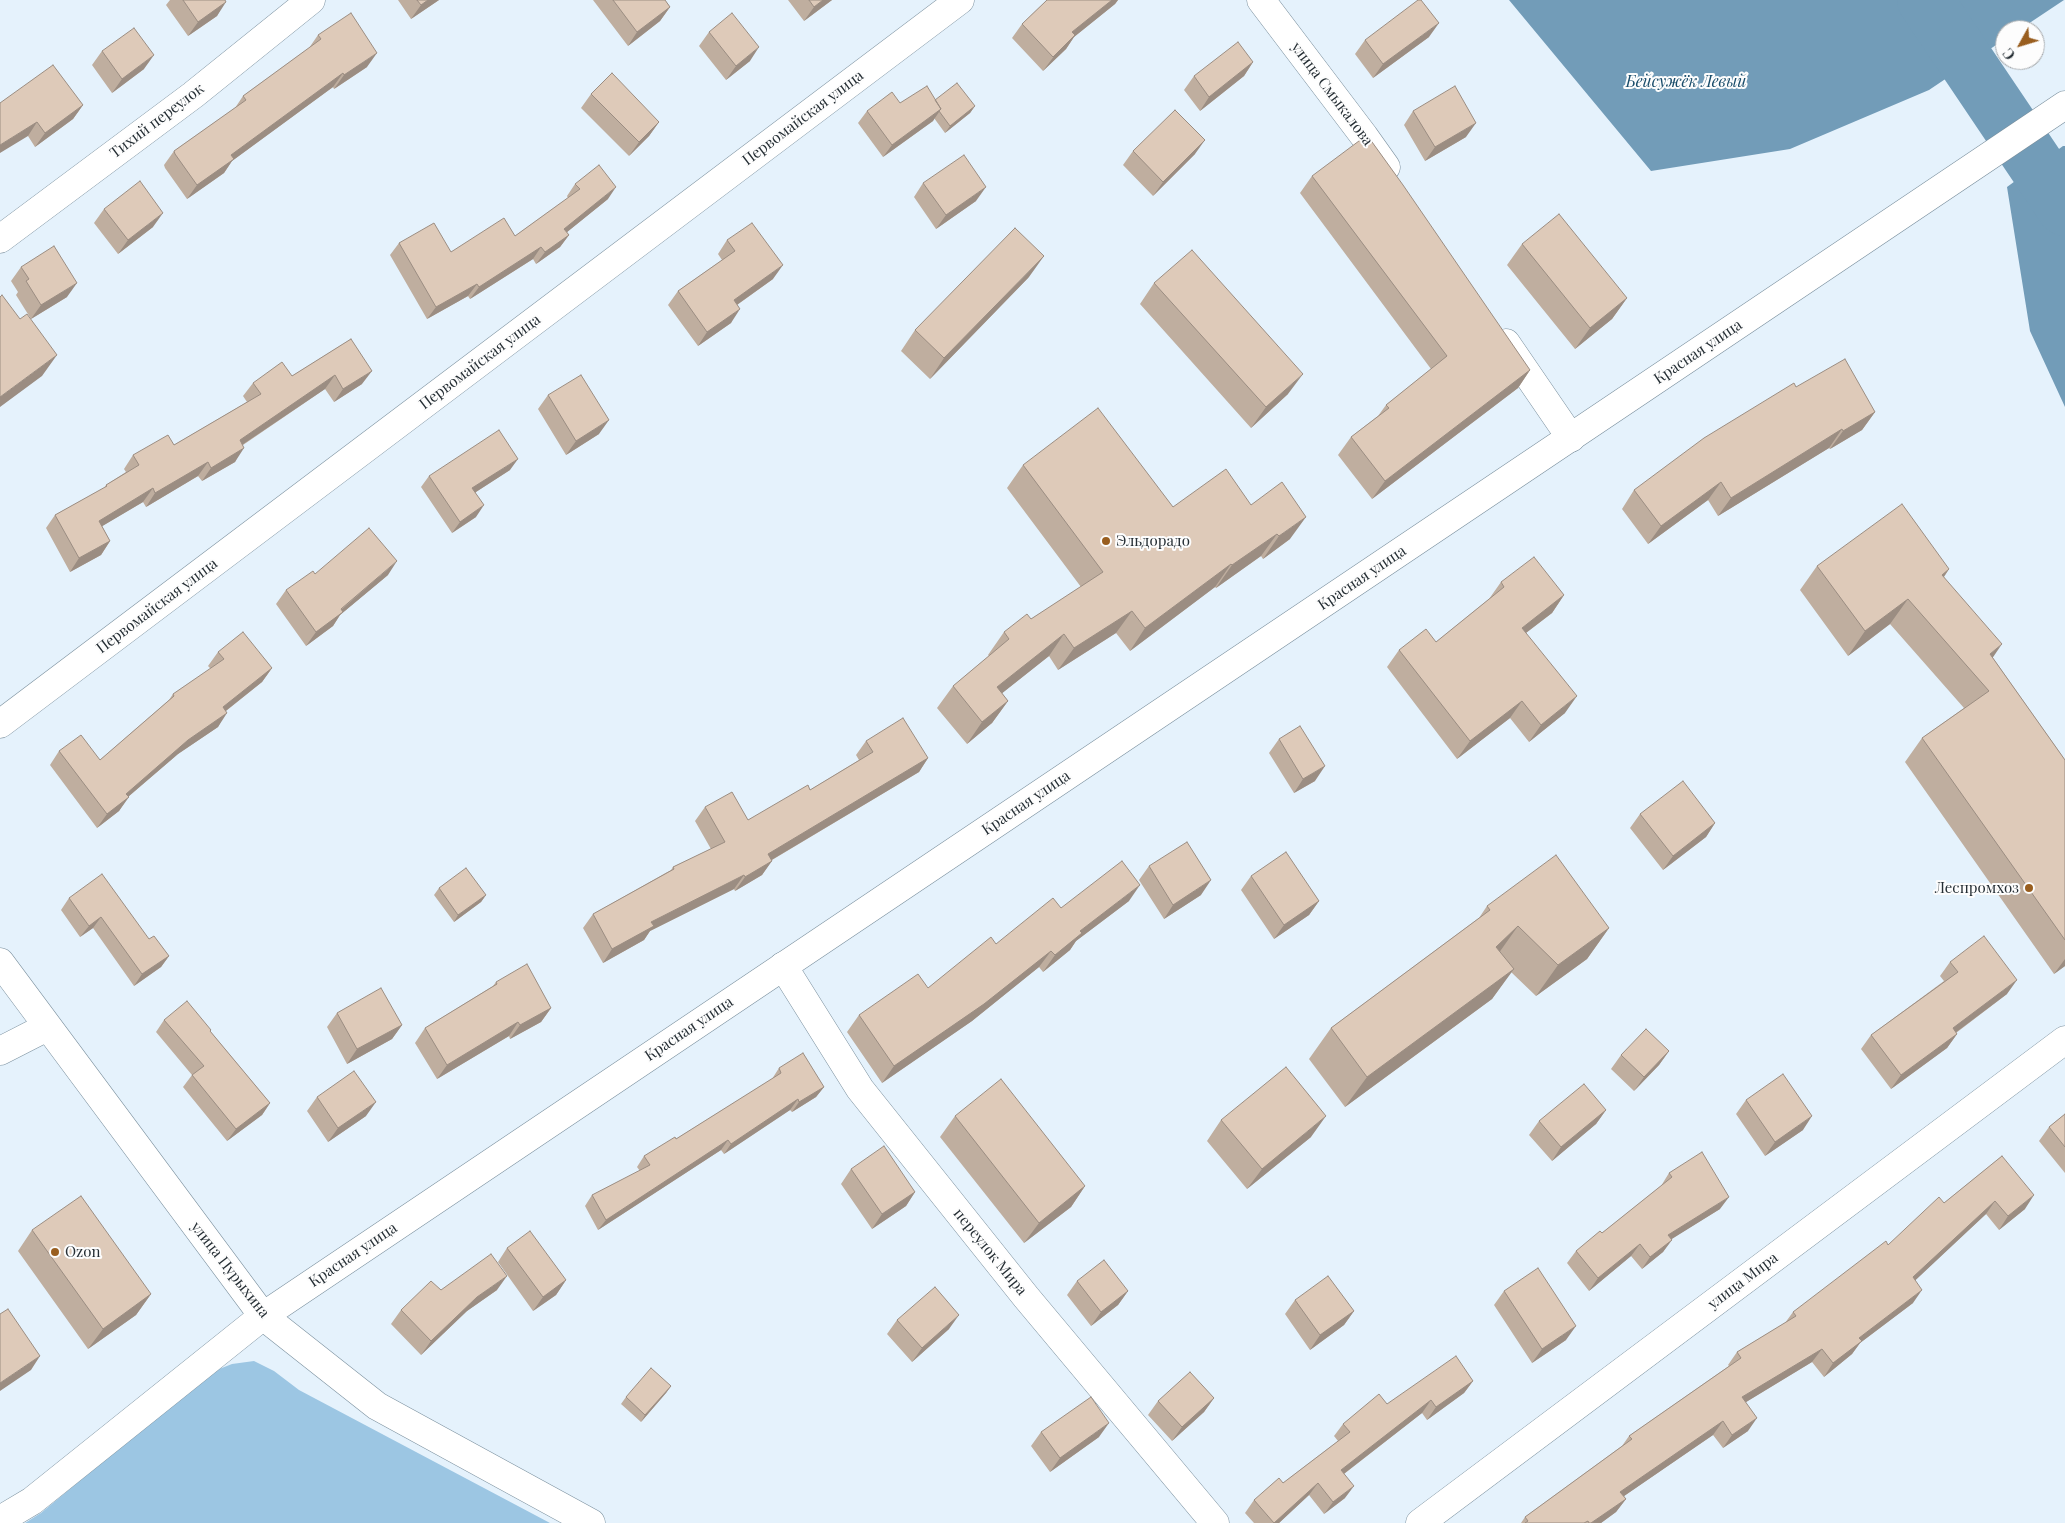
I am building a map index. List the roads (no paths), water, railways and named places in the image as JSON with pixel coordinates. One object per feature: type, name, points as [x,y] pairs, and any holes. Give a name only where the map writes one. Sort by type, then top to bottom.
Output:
[{"type":"street","name":"Тихий переулок","points":[[0,239],[193,95],[312,0]]},
{"type":"street","name":"Первомайская улица","points":[[0,724],[960,0]]},
{"type":"street","name":"улица Смыкалова","points":[[1261,0],[1398,184]]},
{"type":"street","name":"Красная улица","points":[[0,1520],[32,1501],[263,1316],[2058,110]]},
{"type":"street","points":[[1492,322],[1572,438]]},
{"type":"street","name":"улица Пурыхина","points":[[0,962],[263,1316],[377,1406],[591,1523]]},
{"type":"street","name":"переулок Мира","points":[[784,966],[860,1089],[1026,1297],[1215,1523]]},
{"type":"street","points":[[0,1051],[47,1027]]},
{"type":"street","name":"улица Мира","points":[[1420,1523],[2065,1040]]},
{"type":"water","name":"Бейсужёк Левый","points":[[1509,0],[2064,0],[2034,20],[1995,20],[1995,46],[1929,90],[1790,149],[1651,171]]},
{"type":"water","points":[[2065,146],[2065,407],[2030,331],[2007,187]]},
{"type":"waterway","name":"Бейсужёк Левый","points":[[1925,0],[2065,208]]},
{"type":"place","name":"Эльдорадо","points":[[1106,541]]},
{"type":"place","name":"Леспромхоз","points":[[2029,888]]},
{"type":"place","name":"Ozon","points":[[55,1252]]}]
